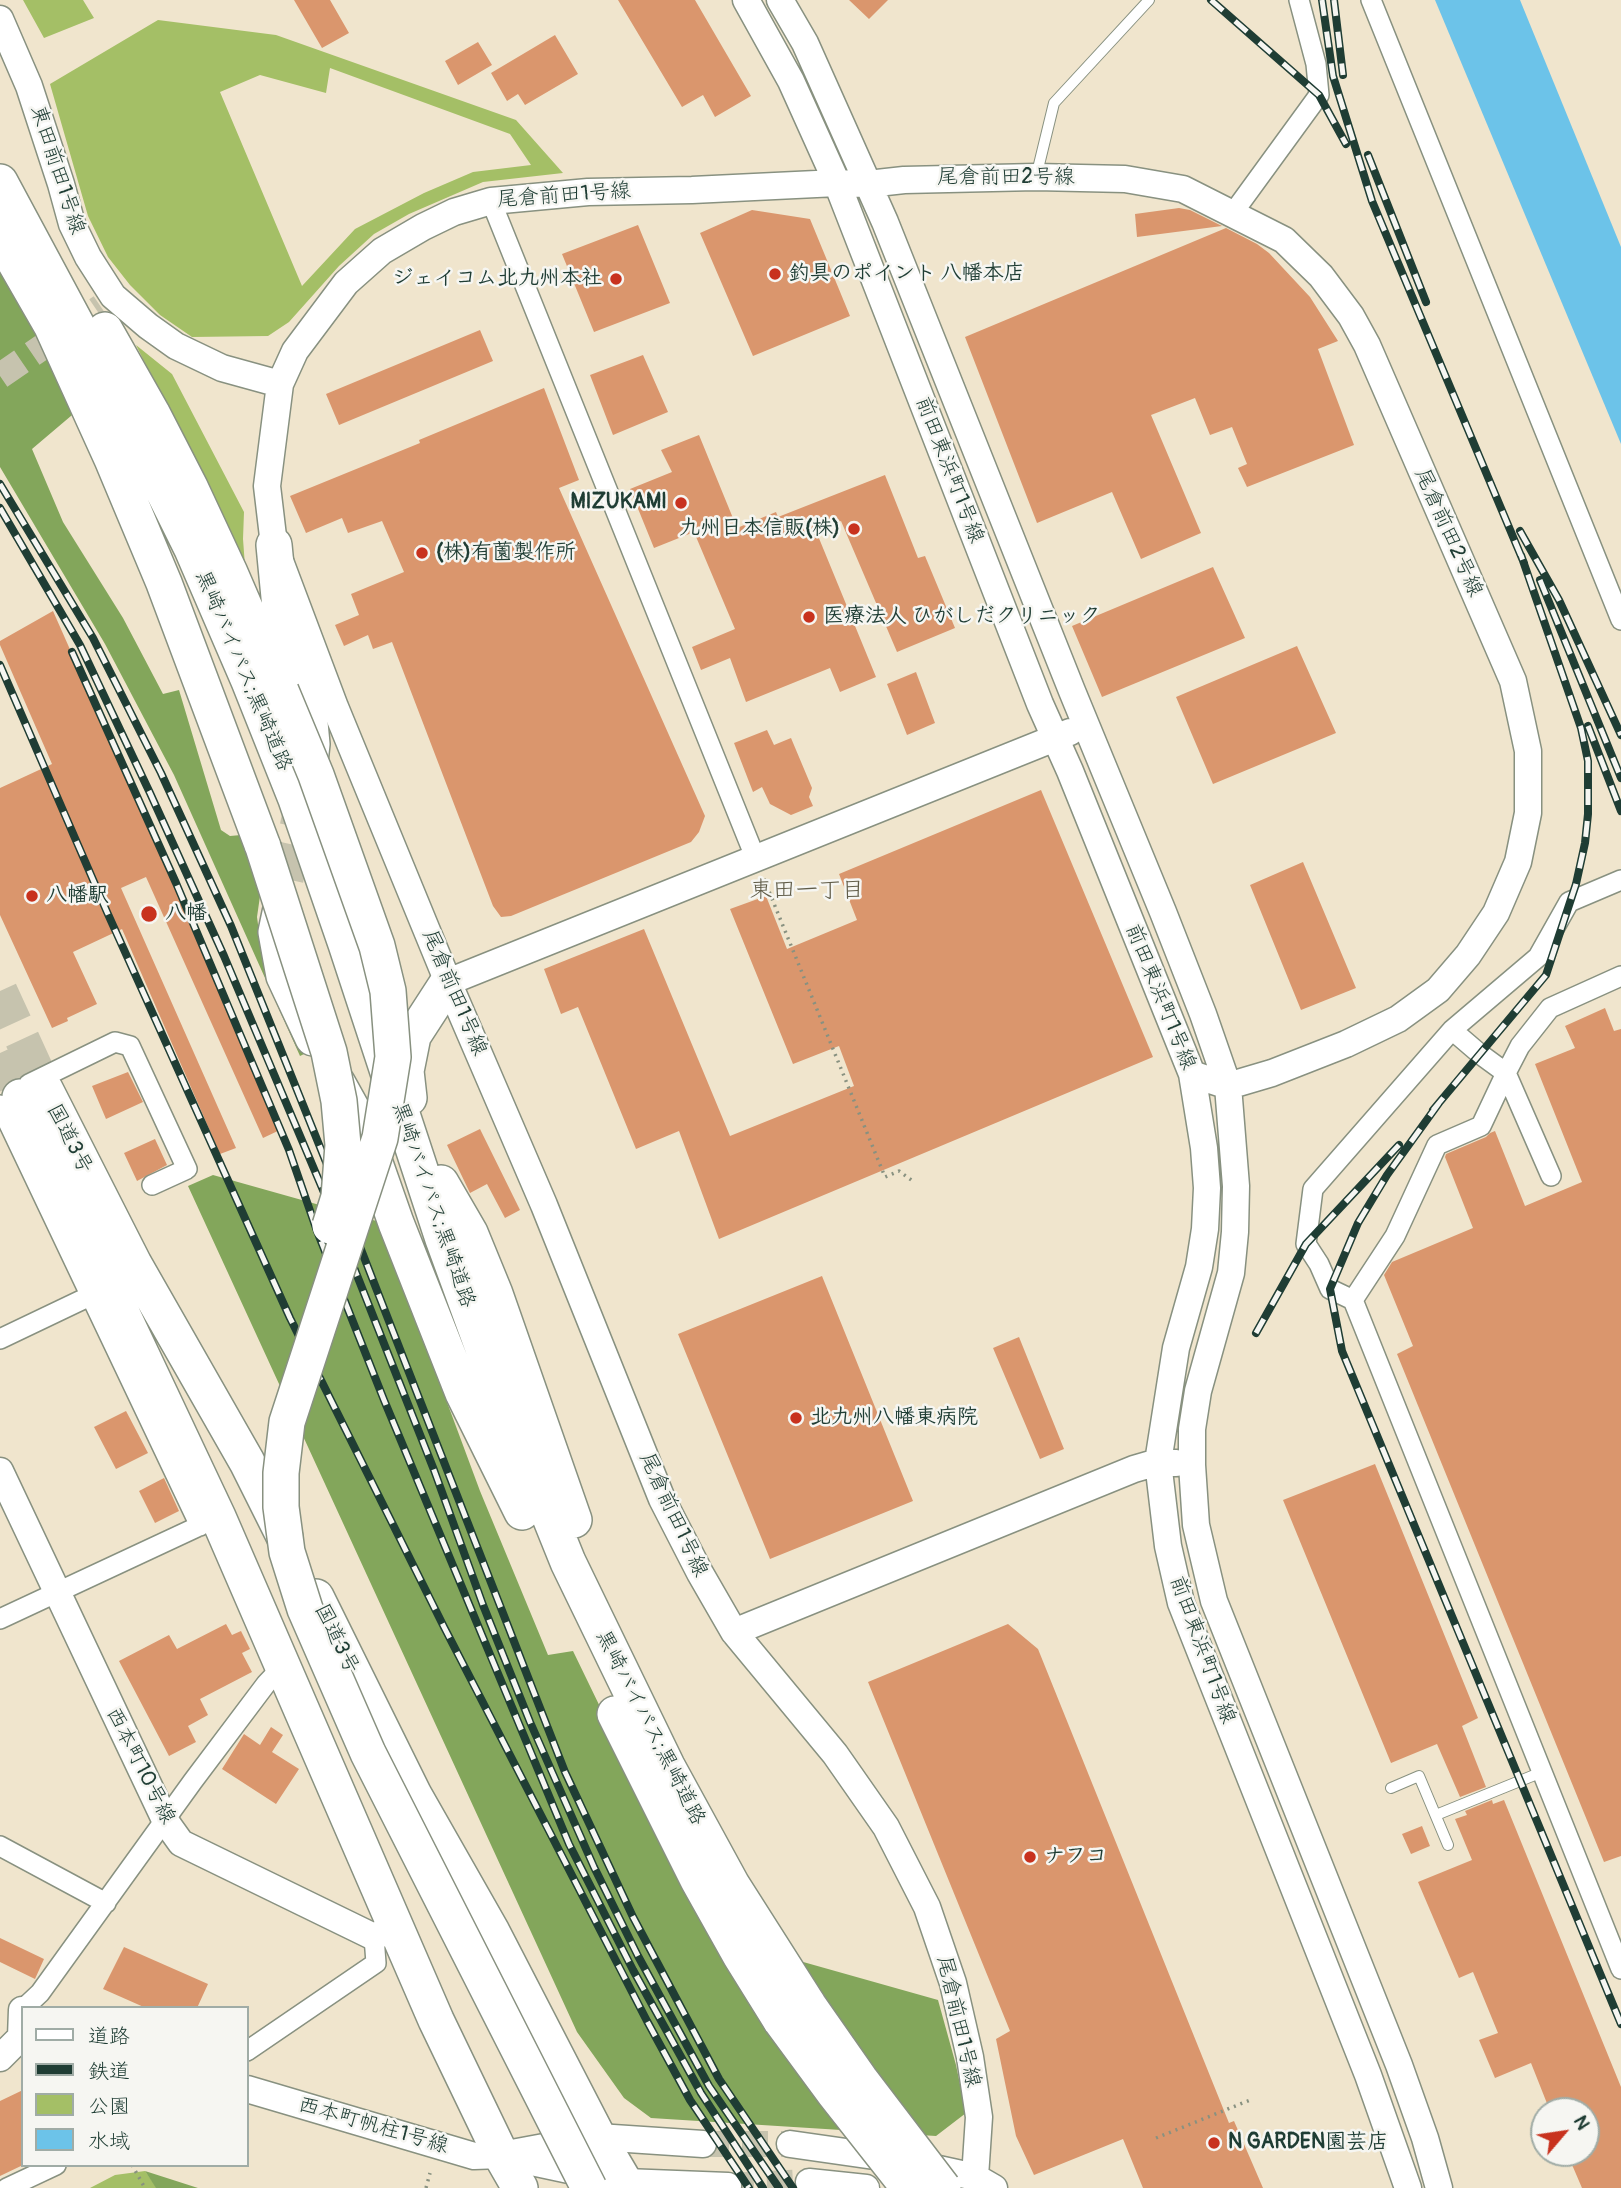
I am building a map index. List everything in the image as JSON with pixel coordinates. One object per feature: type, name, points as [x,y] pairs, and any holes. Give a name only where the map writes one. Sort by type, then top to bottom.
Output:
[{"type":"highway","points":[[0,169],[111,341],[152,413],[230,573],[316,775],[377,946],[388,991],[393,1057],[380,1138],[287,1422],[281,1473],[281,1507],[287,1552],[305,1609],[368,1753],[589,2188]]},
{"type":"highway","name":"黒崎バイパス;黒崎道路","points":[[0,182],[137,438],[192,549],[249,681],[296,799],[328,891],[443,1239],[495,1381],[568,1562],[667,1766],[732,1885],[834,2093],[909,2188]]},
{"type":"highway","name":"黒崎バイパス;黒崎道路","points":[[0,236],[48,318],[172,558],[236,704],[277,811],[445,1304],[522,1511],[649,1786],[740,1955],[860,2079],[970,2184]]},
{"type":"highway","points":[[48,318],[164,583],[263,847],[329,1052],[339,1101],[343,1146],[339,1197],[277,1394],[265,1456],[265,1515],[271,1561],[318,1683],[353,1761],[570,2188]]},
{"type":"highway","points":[[274,545],[281,618],[308,701],[312,744],[309,776]]},
{"type":"highway","points":[[286,879],[276,932],[284,976],[303,1020],[353,1111],[463,1393],[522,1511]]},
{"type":"highway","points":[[448,982],[413,1037],[406,1071],[410,1108],[425,1149],[470,1233],[495,1294],[610,1623],[667,1766]]},
{"type":"highway","name":"国道3号","points":[[16,1097],[209,1521],[282,1667],[385,1931],[436,2020],[501,2155],[520,2188]]},
{"type":"highway","name":"国道3号","points":[[16,1097],[146,1287],[247,1462],[408,1783],[492,1932],[598,2137],[626,2185]]},
{"type":"street","name":"前田東浜町1号線","points":[[746,0],[790,81],[837,183],[1035,692],[1192,1074],[1205,1148],[1205,1229],[1199,1268],[1176,1348],[1158,1462],[1168,1546],[1181,1603],[1368,2075],[1408,2188]]},
{"type":"street","name":"前田東浜町1号線","points":[[780,0],[805,43],[868,184],[1193,989],[1228,1086],[1236,1186],[1235,1232],[1231,1273],[1198,1391],[1192,1430],[1196,1525],[1214,1601],[1399,2065],[1425,2138],[1438,2188]]},
{"type":"street","points":[[1233,213],[1319,95],[1316,64],[1299,0]]},
{"type":"street","points":[[1371,0],[1621,620]]},
{"type":"street","name":"東田前田1号線","points":[[0,19],[29,86],[72,224],[107,302],[176,346],[222,368],[280,384]]},
{"type":"street","name":"尾倉前田2号線","points":[[868,184],[904,180],[1036,177],[1125,179],[1183,190],[1284,240],[1321,276],[1351,316],[1367,345],[1513,681],[1528,751],[1528,813],[1518,862],[1496,913],[1468,955],[1438,990],[1398,1019],[1346,1044],[1228,1086]]},
{"type":"street","name":"尾倉前田1号線","points":[[868,184],[588,192],[491,201],[454,212],[423,227],[382,251],[346,283],[295,351],[280,384],[267,486],[274,545],[335,707],[448,982],[544,1205],[662,1499],[734,1632],[835,1754],[886,1827],[927,1907],[953,1983],[970,2057],[979,2117],[970,2184]]},
{"type":"street","points":[[491,201],[755,857]]},
{"type":"street","points":[[448,982],[1086,725]]},
{"type":"street","points":[[1621,880],[1569,902],[1538,957],[1452,1030],[1314,1189],[1306,1244],[1330,1289],[1353,1300],[1621,1969]]},
{"type":"street","points":[[1353,1300],[1395,1236],[1437,1145],[1481,1126],[1520,1046],[1550,1008],[1621,976]]},
{"type":"street","points":[[1452,1030],[1507,1073],[1551,1176]]},
{"type":"street","points":[[0,1619],[209,1521],[90,1296],[16,1097],[115,1042],[130,1046],[187,1169],[152,1185]]},
{"type":"street","points":[[1192,1074],[1228,1086]]},
{"type":"street","points":[[0,1339],[90,1296]]},
{"type":"street","points":[[734,1632],[1133,1469],[1158,1462],[1192,1465]]},
{"type":"street","name":"西本町10号線","points":[[0,1471],[166,1822],[181,1843],[385,1931]]},
{"type":"street","points":[[26,2006],[40,1993],[258,1695],[282,1667]]},
{"type":"street","points":[[0,1846],[106,1903]]},
{"type":"street","points":[[248,2050],[376,1963],[385,1931]]},
{"type":"street","points":[[0,1998],[21,2008]]},
{"type":"street","points":[[0,2023],[21,2010]]},
{"type":"street","points":[[0,2058],[21,2037]]},
{"type":"street","points":[[0,2073],[21,2063]]},
{"type":"street","name":"西本町帆柱1号線","points":[[248,2089],[474,2156],[501,2155]]},
{"type":"street","points":[[501,2155],[598,2137],[703,2144]]},
{"type":"street","points":[[790,2144],[888,2158],[970,2184]]},
{"type":"street","points":[[501,2155],[626,2185],[728,2186]]},
{"type":"street","points":[[7,2188],[52,2167]]},
{"type":"street","points":[[809,2182],[866,2188]]},
{"type":"lane","points":[[1036,177],[1054,103],[1149,0]]},
{"type":"lane","points":[[1436,1815],[1542,1772]]},
{"type":"lane","points":[[1391,1788],[1419,1776],[1448,1845]]},
{"type":"path","points":[[755,857],[885,1178],[899,1171],[914,1182]]},
{"type":"path","points":[[1156,2138],[1250,2100]]},
{"type":"path","points":[[133,2167],[145,2188]]},
{"type":"path","points":[[426,2188],[430,2173]]},
{"type":"green space","points":[[23,0],[83,0],[94,18],[44,38]]},
{"type":"green space","points":[[158,20],[276,35],[516,120],[563,173],[483,182],[409,214],[374,234],[339,266],[289,322],[268,336],[192,337],[160,315],[130,285],[108,257],[88,216],[50,84]],"holes":[[[330,68],[510,134],[531,165],[473,172],[424,193],[355,229],[302,286],[220,92],[260,75],[326,93]]]},
{"type":"green space","points":[[0,264],[78,410],[32,449],[63,522],[123,618],[163,694],[179,690],[221,830],[230,836],[241,835],[261,889],[257,917],[263,961],[308,1052],[300,1056],[174,775],[105,644],[0,467]]},
{"type":"green space","points":[[136,345],[172,374],[244,512],[245,566]]},
{"type":"green space","points":[[213,1175],[380,1222],[480,1491],[548,1655],[573,1651],[711,1936],[938,2000],[966,2113],[936,2136],[651,2118],[624,2098],[577,2032],[188,1186]]},
{"type":"green space","points":[[145,2171],[157,2188],[90,2188],[115,2175]]},
{"type":"green space","points":[[145,2171],[198,2188],[156,2188]]},
{"type":"water","points":[[1435,0],[1520,0],[1621,247],[1621,444]]},
{"type":"building","points":[[294,0],[330,0],[349,33],[322,48]]},
{"type":"building","points":[[618,0],[695,0],[751,96],[715,117],[703,95],[682,107]]},
{"type":"building","points":[[849,0],[888,0],[869,19]]},
{"type":"building","points":[[555,35],[578,74],[525,105],[518,94],[507,101],[491,73]]},
{"type":"building","points":[[478,42],[492,65],[458,85],[445,61]]},
{"type":"building","points":[[1179,208],[1190,210],[1222,226],[1137,237],[1135,214]]},
{"type":"building","name":"釣具のポイント 八幡本店","points":[[752,210],[810,219],[850,316],[753,356],[700,233]]},
{"type":"building","name":"ジェイコム北九州本社","points":[[638,225],[670,303],[594,332],[562,254]]},
{"type":"building","points":[[1226,228],[1269,253],[1310,297],[1338,341],[1318,349],[1354,445],[1247,487],[1238,468],[1247,464],[1232,427],[1210,435],[1195,398],[1151,415],[1201,533],[1141,559],[1112,492],[1037,523],[965,337]]},
{"type":"building","points":[[480,330],[493,361],[339,425],[326,394]]},
{"type":"building","points":[[643,355],[668,412],[613,435],[590,375]]},
{"type":"building","points":[[544,388],[579,480],[559,488],[705,816],[699,832],[691,842],[511,916],[501,917],[493,906],[392,642],[373,649],[368,635],[344,646],[335,625],[359,615],[351,594],[404,572],[382,521],[348,533],[342,518],[306,533],[290,496]]},
{"type":"building","points":[[699,435],[737,528],[776,512],[778,517],[885,475],[918,558],[925,556],[955,628],[897,652],[841,521],[816,531],[876,677],[840,692],[830,668],[746,702],[730,658],[701,670],[692,647],[735,629],[694,532],[654,548],[630,489],[672,472],[661,450]]},
{"type":"building","points":[[1213,567],[1245,638],[1102,697],[1072,626]]},
{"type":"building","points":[[53,611],[282,1129],[263,1138],[146,877],[121,888],[236,1148],[220,1154],[122,929],[73,952],[97,1004],[52,1028],[0,915],[0,788],[52,764],[0,641]]},
{"type":"building","points":[[1297,646],[1336,733],[1213,784],[1176,697]]},
{"type":"building","points":[[916,672],[935,723],[907,735],[887,684]]},
{"type":"building","points":[[767,730],[774,745],[791,738],[812,788],[809,797],[813,806],[791,815],[770,804],[762,787],[753,792],[734,743]]},
{"type":"building","points":[[1041,790],[1153,1057],[719,1239],[679,1131],[636,1149],[578,1007],[561,1014],[544,969],[644,929],[730,1136],[854,1086],[839,1046],[793,1064],[730,909],[766,896],[787,949],[857,920],[839,874]]},
{"type":"building","points":[[1303,862],[1356,988],[1301,1010],[1250,885]]},
{"type":"building","points":[[1605,1008],[1614,1031],[1621,1029],[1621,1856],[1604,1862],[1397,1354],[1413,1346],[1384,1275],[1392,1262],[1473,1228],[1445,1157],[1446,1154],[1490,1133],[1495,1131],[1525,1206],[1582,1182],[1535,1064],[1575,1048],[1565,1026]]},
{"type":"building","points":[[128,1072],[143,1102],[106,1119],[92,1086]]},
{"type":"building","points":[[480,1129],[520,1210],[505,1218],[487,1184],[470,1193],[447,1145]]},
{"type":"building","points":[[155,1139],[167,1165],[137,1181],[124,1153]]},
{"type":"building","name":"北九州八幡東病院","points":[[822,1276],[913,1501],[770,1559],[678,1334]]},
{"type":"building","points":[[1019,1337],[1064,1449],[1040,1459],[993,1348]]},
{"type":"building","points":[[126,1411],[148,1453],[116,1469],[94,1427]]},
{"type":"building","points":[[1375,1464],[1478,1718],[1462,1726],[1486,1787],[1460,1797],[1437,1744],[1391,1763],[1283,1500]]},
{"type":"building","points":[[164,1478],[179,1511],[155,1523],[139,1491]]},
{"type":"building","points":[[226,1624],[232,1635],[241,1631],[250,1649],[242,1653],[252,1672],[200,1699],[208,1715],[188,1726],[196,1742],[169,1756],[119,1661],[169,1635],[177,1649]]},
{"type":"building","name":"ナフコ","points":[[1008,1624],[1038,1649],[1229,2123],[1234,2121],[1263,2188],[1143,2188],[1123,2139],[1034,2175],[1016,2136],[996,2039],[1010,2031],[868,1682]]},
{"type":"building","points":[[271,1727],[283,1735],[272,1752],[299,1769],[276,1804],[222,1769],[244,1734],[260,1745]]},
{"type":"building","points":[[1492,1800],[1493,1804],[1504,1800],[1621,2087],[1621,2188],[1582,2188],[1573,2167],[1600,2167],[1600,2097],[1544,2097],[1531,2063],[1495,2078],[1479,2040],[1498,2033],[1473,1972],[1459,1978],[1418,1882],[1472,1860],[1455,1819],[1467,1815],[1465,1811]]},
{"type":"building","points":[[1422,1826],[1430,1846],[1411,1854],[1402,1834]]},
{"type":"building","points":[[0,1938],[44,1959],[35,1979],[0,1962]]},
{"type":"building","points":[[124,1947],[208,1984],[198,2006],[141,2006],[103,1989]]},
{"type":"building","points":[[21,2091],[21,2166],[0,2176],[0,2101]]},
{"type":"tunnel","points":[[0,376],[101,307]]},
{"type":"tunnel","points":[[286,879],[303,800]]},
{"type":"tunnel","points":[[0,991],[45,1089]]},
{"type":"tunnel","points":[[0,1053],[20,1097]]},
{"type":"tunnel","points":[[703,2144],[790,2144]]},
{"type":"tunnel","points":[[728,2186],[809,2182]]},
{"type":"railway","points":[[1211,0],[1319,95],[1346,144]]},
{"type":"railway","points":[[1322,0],[1333,76],[1372,201],[1524,563]]},
{"type":"railway","points":[[1334,0],[1343,75]]},
{"type":"railway","points":[[1368,155],[1426,302]]},
{"type":"railway","points":[[0,484],[93,638],[161,773],[231,926],[353,1229],[565,1772],[633,1917],[719,2079],[793,2188]]},
{"type":"railway","points":[[0,508],[80,645],[224,956],[328,1202],[530,1722],[594,1867],[638,1956],[709,2086],[779,2188]]},
{"type":"railway","points":[[1520,531],[1559,600],[1621,735]]},
{"type":"railway","points":[[1433,1110],[1546,975],[1576,884],[1585,843],[1588,761],[1581,728],[1521,555]]},
{"type":"railway","points":[[1540,580],[1621,778]]},
{"type":"railway","points":[[72,652],[176,883],[289,1150],[317,1231],[384,1400],[569,1844],[633,1970],[701,2093],[763,2188]]},
{"type":"railway","points":[[0,665],[107,912],[290,1318],[444,1627],[647,2021],[690,2100],[749,2188]]},
{"type":"railway","points":[[1588,726],[1621,811]]},
{"type":"railway","points":[[1439,1103],[1387,1175],[1358,1223],[1330,1289],[1342,1351],[1621,2024]]},
{"type":"railway","points":[[1256,1333],[1306,1244],[1399,1145]]},
{"type":"place","name":"釣具のポイント 八幡本店","points":[[775,274]]},
{"type":"place","name":"ジェイコム北九州本社","points":[[616,279]]},
{"type":"place","name":"MIZUKAMI","points":[[681,503]]},
{"type":"place","name":"九州日本信販(株)","points":[[854,529]]},
{"type":"place","name":"(株)有薗製作所","points":[[422,553]]},
{"type":"place","name":"医療法人 ひがしだクリニック","points":[[809,617]]},
{"type":"place","name":"八幡駅","points":[[32,896]]},
{"type":"place","name":"八幡","points":[[149,914]]},
{"type":"place","name":"北九州八幡東病院","points":[[796,1418]]},
{"type":"place","name":"ナフコ","points":[[1030,1857]]},
{"type":"place","name":"N GARDEN園芸店","points":[[1214,2143]]},
{"type":"district","name":"東田一丁目","points":[[807,891]]}]
